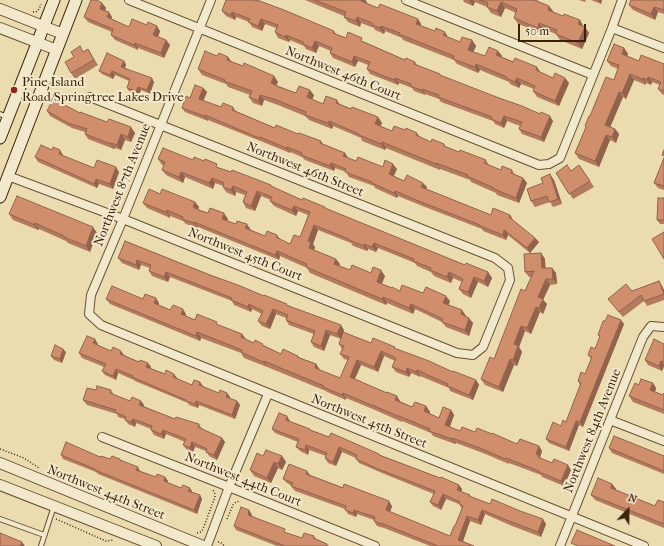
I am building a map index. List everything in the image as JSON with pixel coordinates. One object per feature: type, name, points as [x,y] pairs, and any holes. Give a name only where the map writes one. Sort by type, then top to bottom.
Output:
[{"type":"main road","points":[[0,138],[4,116],[38,43],[54,0]]},
{"type":"main road","points":[[0,197],[76,0]]},
{"type":"street","name":"Northwest 46th Court","points":[[129,0],[539,165],[549,164],[560,158],[593,75]]},
{"type":"street","name":"Northwest 87th Avenue","points":[[89,314],[91,295],[212,0]]},
{"type":"street","points":[[406,0],[593,75],[622,0]]},
{"type":"street","points":[[0,9],[63,34]]},
{"type":"street","points":[[0,28],[57,50]]},
{"type":"street","points":[[612,28],[664,48]]},
{"type":"street","name":"Northwest 46th Street","points":[[90,97],[495,258],[508,268],[510,280],[483,347],[473,355]]},
{"type":"street","name":"Northwest 45th Court","points":[[8,176],[123,219],[457,354],[473,355]]},
{"type":"street","name":"Northwest 45th Street","points":[[89,314],[101,325],[644,546]]},
{"type":"street","name":"Northwest 84th Avenue","points":[[560,546],[643,337],[652,326],[664,327]]},
{"type":"street","points":[[207,546],[229,487],[268,394]]},
{"type":"street","points":[[610,420],[664,441]]},
{"type":"street","name":"Northwest 44th Court","points":[[102,437],[375,546]]},
{"type":"street","name":"Northwest 44th Street","points":[[0,463],[203,546]]},
{"type":"street","points":[[0,485],[156,546]]},
{"type":"lane","points":[[41,546],[54,506]]},
{"type":"lane","points":[[0,519],[44,535]]},
{"type":"path","points":[[0,449],[24,458],[41,469]]},
{"type":"path","points":[[195,533],[201,532],[203,529],[215,497],[213,490],[210,487]]},
{"type":"path","points":[[227,520],[233,505],[236,502],[244,501]]},
{"type":"path","points":[[50,517],[106,541],[115,540]]},
{"type":"path","points":[[220,540],[225,546]]},
{"type":"building","points":[[91,0],[97,0],[102,3],[100,9],[109,12],[107,17],[129,27],[132,19],[147,25],[148,22],[157,26],[153,35],[166,40],[161,53],[135,43],[134,45],[111,35],[113,29],[84,17]]},
{"type":"building","points":[[226,0],[257,0],[334,31],[333,33],[346,38],[348,32],[362,38],[361,41],[405,60],[406,58],[415,62],[414,64],[440,75],[540,114],[541,112],[550,116],[541,137],[519,129],[522,122],[504,116],[501,123],[491,119],[492,117],[438,97],[439,95],[422,89],[421,90],[410,86],[411,84],[395,78],[394,80],[367,69],[370,62],[354,56],[352,62],[330,53],[332,48],[315,41],[312,48],[303,44],[303,42],[286,35],[285,37],[275,32],[278,25],[261,19],[258,26],[248,22],[250,19],[232,12],[231,15],[222,11]]},
{"type":"building","points":[[315,0],[361,0],[378,8],[380,4],[418,19],[416,24],[435,31],[436,28],[445,32],[443,35],[460,42],[462,37],[472,40],[468,50],[485,56],[489,47],[498,51],[496,55],[513,62],[515,58],[537,67],[536,70],[553,78],[555,73],[565,78],[555,101],[533,91],[535,86],[517,78],[515,82],[476,64],[475,67],[453,59],[454,56],[399,34],[400,33],[381,26],[380,28],[357,17],[356,21],[344,17],[346,12]]},
{"type":"building","points":[[480,0],[534,0],[549,6],[548,10],[563,16],[564,14],[580,20],[578,24],[585,27],[578,43],[556,34],[557,30],[539,23],[538,28],[514,18],[517,9],[501,2],[497,11],[487,7],[488,3]]},
{"type":"building","points":[[631,0],[661,0],[664,1],[664,10],[654,7],[651,14],[629,5]]},
{"type":"building","points":[[614,44],[624,48],[622,54],[639,61],[641,55],[664,64],[664,91],[658,89],[661,82],[648,77],[647,80],[642,79],[630,74],[622,93],[619,92],[605,125],[615,129],[612,137],[606,135],[595,161],[575,153],[606,77],[614,80],[619,65],[607,61]]},
{"type":"building","points":[[80,46],[83,52],[88,49],[94,60],[71,73],[65,62],[74,57],[71,52]]},
{"type":"building","points":[[205,51],[217,56],[219,53],[228,57],[227,60],[243,66],[244,63],[274,76],[271,83],[279,87],[296,93],[299,86],[310,90],[307,97],[323,104],[326,96],[337,100],[336,103],[351,109],[352,107],[378,117],[375,124],[392,131],[394,126],[405,130],[406,128],[417,133],[416,135],[431,142],[432,139],[459,152],[460,150],[486,160],[484,163],[501,170],[502,166],[512,170],[511,173],[523,178],[516,198],[467,176],[468,175],[382,142],[381,144],[329,121],[328,123],[305,115],[306,112],[274,99],[260,95],[258,101],[249,97],[252,91],[224,81],[225,80],[198,69]]},
{"type":"building","points":[[107,53],[124,61],[121,67],[152,78],[147,90],[138,87],[136,91],[127,88],[130,79],[112,71],[110,75],[99,71]]},
{"type":"building","points":[[195,85],[203,88],[199,99],[221,107],[223,103],[233,107],[232,110],[275,128],[276,125],[321,141],[320,143],[345,153],[343,156],[356,161],[358,157],[383,167],[385,160],[393,164],[389,174],[404,181],[407,175],[423,183],[421,187],[491,215],[493,208],[510,215],[509,217],[535,238],[527,248],[504,230],[503,235],[395,191],[394,193],[372,182],[345,172],[346,169],[331,163],[330,166],[301,155],[302,153],[287,147],[286,148],[260,137],[259,138],[205,115],[204,116],[182,108],[186,96],[190,98]]},
{"type":"building","points":[[53,99],[80,113],[107,122],[109,119],[131,127],[128,137],[121,134],[117,145],[85,134],[87,129],[68,123],[47,111]]},
{"type":"building","points":[[41,145],[52,150],[53,147],[60,150],[59,154],[94,168],[97,160],[116,167],[110,184],[96,179],[94,184],[35,157]]},
{"type":"building","points":[[163,148],[193,160],[194,157],[204,161],[205,159],[217,164],[216,167],[231,172],[232,170],[271,185],[302,200],[303,198],[465,265],[466,263],[488,272],[484,281],[474,277],[468,292],[459,289],[463,279],[449,272],[447,277],[430,270],[431,268],[413,261],[414,259],[374,243],[372,247],[364,244],[364,246],[314,225],[308,241],[311,242],[309,248],[336,259],[334,264],[350,270],[352,265],[371,273],[373,267],[381,270],[377,282],[400,291],[402,285],[423,293],[426,287],[446,296],[443,303],[462,310],[461,314],[469,318],[465,330],[442,322],[443,319],[411,304],[409,308],[383,297],[382,299],[306,267],[307,264],[277,251],[275,255],[194,222],[182,219],[183,217],[167,210],[166,212],[143,203],[149,189],[160,194],[162,189],[195,202],[193,207],[201,211],[208,213],[210,208],[224,213],[222,219],[236,224],[237,221],[247,224],[245,228],[265,236],[267,231],[277,235],[276,237],[290,244],[294,235],[300,237],[310,212],[294,206],[292,210],[270,201],[272,197],[257,191],[251,206],[243,202],[247,192],[233,186],[231,190],[223,187],[224,183],[212,178],[209,183],[181,172],[179,177],[162,170],[165,162],[158,159]]},
{"type":"building","points":[[664,158],[664,186],[654,183]]},
{"type":"building","points":[[567,165],[571,171],[579,165],[590,181],[569,194],[556,173]]},
{"type":"building","points":[[550,174],[558,199],[549,202],[547,196],[531,201],[527,189],[543,183],[541,178]]},
{"type":"building","points":[[17,196],[93,227],[86,246],[35,223],[35,225],[9,214]]},
{"type":"building","points":[[658,198],[664,198],[664,220],[657,220]]},
{"type":"building","points":[[664,232],[664,259],[652,239]]},
{"type":"building","points":[[125,241],[287,304],[286,305],[341,325],[337,334],[326,330],[321,346],[311,342],[315,331],[286,320],[288,315],[273,309],[266,324],[258,321],[263,311],[249,304],[248,307],[231,300],[232,298],[166,272],[164,277],[149,271],[151,265],[137,260],[136,265],[118,258]]},
{"type":"building","points":[[541,253],[542,268],[552,268],[553,279],[546,279],[538,297],[543,299],[539,308],[536,307],[527,328],[521,326],[514,344],[518,346],[513,360],[510,359],[499,387],[481,379],[490,357],[494,359],[521,289],[525,291],[534,271],[525,272],[524,254]]},
{"type":"building","points":[[659,281],[664,294],[644,301],[641,295],[619,312],[608,299],[626,284],[632,291]]},
{"type":"building","points":[[112,286],[143,299],[145,294],[156,298],[154,303],[170,310],[173,305],[183,309],[181,314],[195,320],[197,314],[217,322],[216,324],[242,334],[241,337],[254,343],[255,340],[281,354],[283,349],[298,356],[297,357],[316,364],[315,368],[340,378],[349,357],[340,354],[344,346],[339,344],[343,332],[371,343],[373,338],[395,347],[394,348],[476,380],[469,395],[447,386],[448,384],[417,370],[416,372],[407,368],[406,372],[392,367],[396,358],[381,351],[374,367],[357,360],[350,377],[397,396],[395,400],[412,407],[415,402],[426,406],[424,411],[439,418],[443,407],[451,410],[445,425],[460,431],[462,427],[475,432],[477,428],[517,444],[520,439],[539,446],[536,454],[539,456],[538,457],[552,463],[554,459],[568,465],[561,481],[480,448],[429,431],[430,429],[399,416],[343,393],[342,395],[323,387],[324,386],[264,361],[263,362],[241,352],[242,350],[197,332],[196,336],[106,299]]},
{"type":"building","points":[[608,315],[621,320],[580,422],[576,421],[566,447],[546,439],[553,422],[561,426],[563,420],[566,422],[581,383],[578,381],[581,372],[585,374],[592,357],[588,355],[591,347],[595,349],[600,336],[598,335],[603,321],[605,321]]},
{"type":"building","points":[[87,336],[95,339],[93,343],[111,351],[113,347],[121,351],[120,354],[139,362],[140,360],[148,363],[146,367],[165,374],[166,370],[174,374],[173,377],[192,385],[194,380],[200,382],[199,385],[219,393],[220,390],[227,393],[226,397],[237,401],[232,415],[196,401],[195,404],[186,401],[116,369],[113,376],[102,371],[106,364],[79,353]]},
{"type":"building","points":[[654,339],[664,344],[664,362],[661,361],[659,366],[645,360]]},
{"type":"building","points":[[55,345],[63,349],[60,359],[51,356]]},
{"type":"building","points":[[641,379],[653,383],[650,390],[663,395],[664,393],[664,410],[629,396],[635,383],[639,385]]},
{"type":"building","points":[[97,386],[111,390],[110,393],[130,401],[132,397],[141,401],[139,405],[175,419],[176,417],[199,424],[198,427],[222,438],[214,455],[206,452],[207,449],[192,442],[190,448],[183,445],[186,439],[163,430],[161,434],[151,430],[152,426],[133,419],[131,422],[125,420],[126,417],[115,412],[116,410],[83,400],[87,388],[96,390]]},
{"type":"building","points":[[279,413],[287,416],[286,420],[310,430],[329,437],[331,433],[379,455],[440,478],[441,477],[459,485],[457,490],[470,495],[469,496],[490,504],[492,499],[543,519],[538,532],[482,510],[478,520],[467,516],[458,540],[474,546],[438,546],[374,521],[375,517],[354,510],[353,513],[345,510],[346,506],[291,486],[293,483],[283,479],[289,464],[307,471],[306,474],[343,488],[344,484],[389,501],[386,510],[450,536],[463,506],[459,504],[460,502],[443,494],[438,505],[430,502],[435,491],[356,459],[357,455],[339,447],[333,462],[325,458],[327,453],[306,445],[305,450],[296,447],[299,439],[272,429]]},
{"type":"building","points":[[614,436],[664,456],[664,471],[609,448]]},
{"type":"building","points":[[66,442],[100,457],[110,459],[112,456],[120,459],[138,467],[136,470],[156,477],[157,474],[165,477],[164,481],[181,488],[183,485],[190,488],[188,491],[200,495],[194,510],[61,455]]},
{"type":"building","points":[[266,450],[282,456],[278,464],[274,462],[267,478],[250,470],[257,453],[263,456]]},
{"type":"building","points":[[598,478],[612,484],[611,488],[655,506],[658,500],[664,502],[664,524],[591,495]]},
{"type":"building","points":[[241,507],[249,510],[248,515],[285,529],[284,532],[302,538],[304,533],[314,536],[313,538],[327,544],[326,546],[285,546],[234,526]]},
{"type":"building","points":[[577,530],[615,546],[578,546],[571,543]]},
{"type":"building","points":[[0,533],[22,542],[20,546],[0,546]]},
{"type":"place","name":"Pine Island Road/Springtree Lakes Drive","points":[[14,90]]}]
